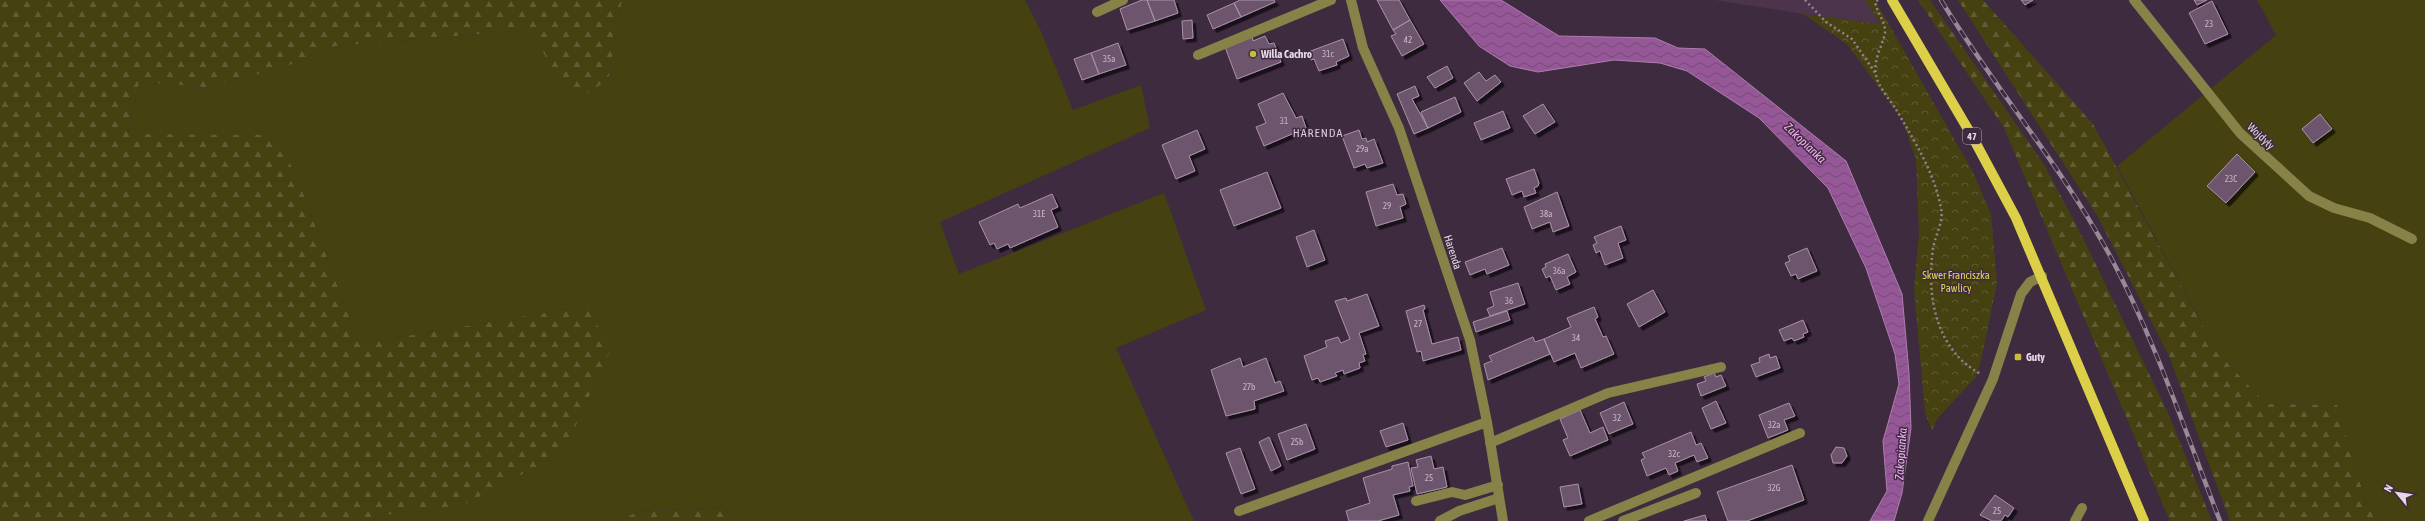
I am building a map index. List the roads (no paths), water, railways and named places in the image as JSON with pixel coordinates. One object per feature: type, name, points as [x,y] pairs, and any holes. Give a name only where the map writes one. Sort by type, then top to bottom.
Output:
[{"type":"main road","name":"47","points":[[1892,0],[1993,174],[2042,276],[2144,521]]},
{"type":"street","points":[[1097,12],[1123,0]]},
{"type":"street","points":[[1198,55],[1331,0]]},
{"type":"street","name":"Harenda","points":[[1351,0],[1363,48],[1399,128],[1470,340],[1487,422],[1503,521]]},
{"type":"street","name":"Wojdyły","points":[[2134,0],[2240,133],[2309,196],[2334,208],[2370,218],[2412,239]]},
{"type":"street","points":[[1928,521],[1993,380],[2021,294],[2030,282],[2042,276]]},
{"type":"street","points":[[1490,443],[1608,393],[1721,368]]},
{"type":"street","points":[[1239,511],[1487,422]]},
{"type":"street","points":[[1589,521],[1800,433]]},
{"type":"street","points":[[1416,501],[1452,492],[1465,496],[1498,485]]},
{"type":"street","points":[[1623,521],[1696,493]]},
{"type":"street","points":[[1440,521],[1459,511],[1499,498]]},
{"type":"street","points":[[2075,521],[2082,508]]},
{"type":"water","name":"Zakopianka","points":[[1440,0],[1501,0],[1559,36],[1655,38],[1678,48],[1705,49],[1846,161],[1902,294],[1909,373],[1911,428],[1902,493],[1894,521],[1870,521],[1887,491],[1883,441],[1899,384],[1895,354],[1866,268],[1828,188],[1759,118],[1687,71],[1660,63],[1614,60],[1538,72],[1510,66],[1479,46]]},
{"type":"railway","points":[[1941,0],[1961,32],[2070,189],[2109,254],[2126,286],[2155,352],[2220,521]]},
{"type":"place","name":"Willa Cachro","points":[[1253,54]]},
{"type":"place","name":"Guty","points":[[2018,357]]},
{"type":"district","name":"HARENDA","points":[[1318,133]]},
{"type":"park label","name":"Skwer Franciszka Pawlicy","points":[[1956,281]]}]
